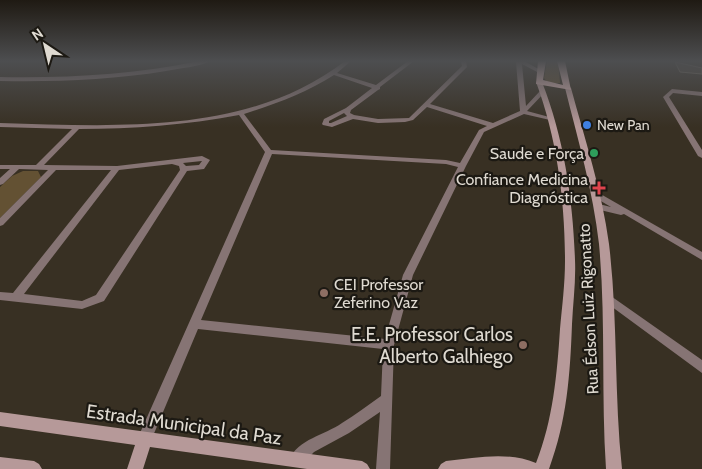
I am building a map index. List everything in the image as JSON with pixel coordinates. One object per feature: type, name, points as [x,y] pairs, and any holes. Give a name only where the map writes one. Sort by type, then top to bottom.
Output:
[{"type":"main road","points":[[541,469],[551,443],[563,382],[570,261],[565,187],[543,83]]},
{"type":"main road","points":[[558,83],[568,88]]},
{"type":"main road","name":"Rua Édson Luiz Rigonatto","points":[[567,83],[599,207],[608,298],[610,411],[614,469]]},
{"type":"main road","name":"Estrada Municipal da Paz","points":[[0,419],[362,469]]},
{"type":"main road","points":[[135,469],[145,438]]},
{"type":"main road","points":[[446,469],[503,463],[520,464],[532,469]]},
{"type":"main road","points":[[0,464],[34,469]]},
{"type":"street","points":[[0,125],[77,127],[161,125],[240,112],[295,93],[314,83]]},
{"type":"street","points":[[363,83],[378,88]]},
{"type":"street","points":[[385,83],[348,109],[326,120],[325,124],[332,126],[351,117],[406,120],[413,118],[448,83]]},
{"type":"street","points":[[521,83],[523,112]]},
{"type":"street","points":[[523,112],[537,83]]},
{"type":"street","points":[[701,151],[666,97],[672,91],[702,94]]},
{"type":"street","points":[[427,104],[492,126]]},
{"type":"street","points":[[348,109],[347,114],[351,117]]},
{"type":"street","points":[[240,112],[269,152]]},
{"type":"street","points":[[383,469],[389,345],[408,275],[462,166],[482,131],[523,112],[550,118]]},
{"type":"street","points":[[37,168],[77,127]]},
{"type":"street","points":[[269,152],[446,162],[462,166]]},
{"type":"street","points":[[145,438],[269,152]]},
{"type":"street","points":[[0,167],[118,168],[202,158],[206,160],[201,167],[184,169]]},
{"type":"street","points":[[172,162],[180,163],[184,169]]},
{"type":"street","points":[[0,182],[16,168]]},
{"type":"street","points":[[0,223],[52,168]]},
{"type":"street","points":[[16,297],[118,168]]},
{"type":"street","points":[[0,296],[82,305],[100,298],[184,169]]},
{"type":"street","points":[[597,195],[702,256]]},
{"type":"street","points":[[599,207],[626,212]]},
{"type":"street","points":[[608,298],[702,367]]},
{"type":"street","points":[[608,312],[631,316]]},
{"type":"street","points":[[194,324],[389,345]]},
{"type":"street","points":[[295,460],[310,447],[345,429],[386,399]]},
{"type":"shaded area","points":[[23,171],[38,171],[41,177],[0,218],[0,187],[12,176]]},
{"type":"place","name":"New Pan","points":[[587,125]]},
{"type":"place","name":"Saude e Força","points":[[594,153]]},
{"type":"place","name":"Confiance Medicina Diagnóstica","points":[[599,188]]},
{"type":"place","name":"CEI Professor Zeferino Vaz","points":[[324,293]]},
{"type":"place","name":"E.E. Professor Carlos Alberto Galhiego","points":[[523,345]]}]
